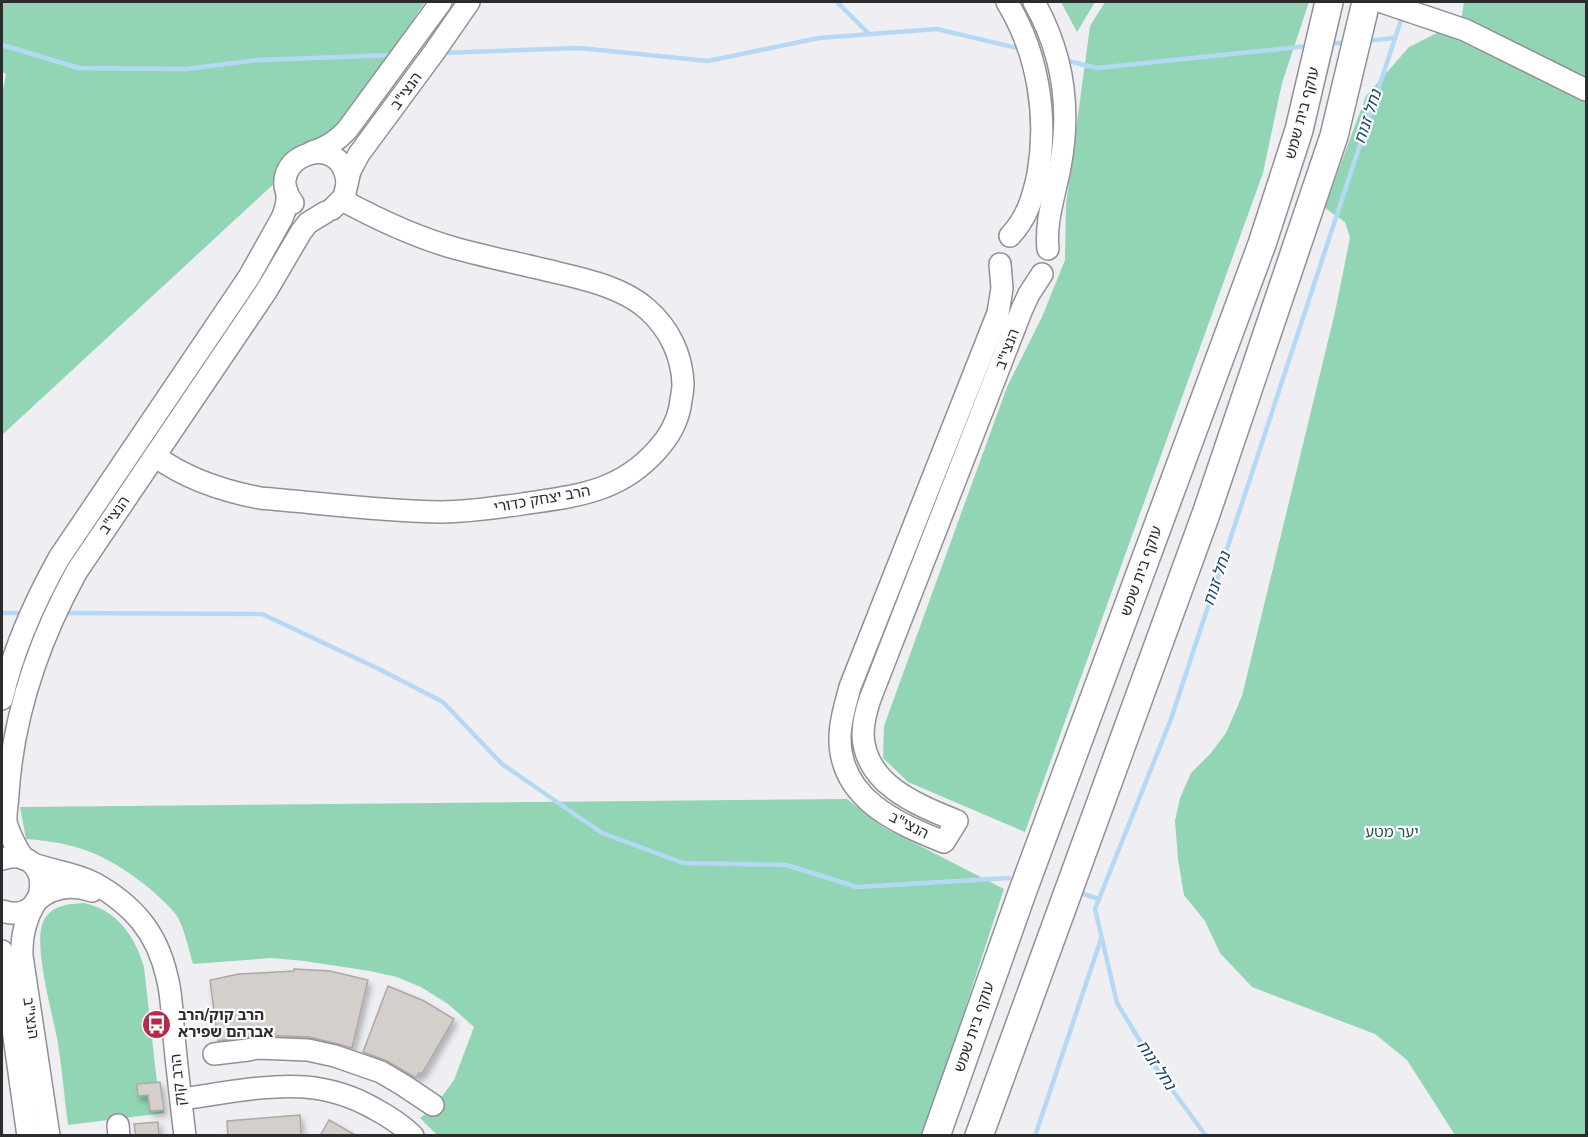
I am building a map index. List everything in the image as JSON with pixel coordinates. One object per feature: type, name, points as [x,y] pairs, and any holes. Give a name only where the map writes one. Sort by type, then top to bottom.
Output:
[{"type":"main road","name":"עוקף בית שמש","points":[[936,1136],[1030,871],[1262,244],[1299,130],[1329,2]]},
{"type":"main road","points":[[979,1136],[1217,480],[1334,136],[1366,2]]},
{"type":"street","name":"הנצי\"ב","points":[[312,152],[330,145],[345,133],[441,2]]},
{"type":"street","name":"הנצי\"ב","points":[[49,1136],[22,956],[23,932],[27,916],[41,890],[41,881],[39,873],[18,850],[6,824],[12,755],[32,671],[52,619],[77,571],[267,290],[301,232],[308,223],[338,198],[359,154],[470,2]]},
{"type":"street","points":[[1007,2],[1018,22],[1032,58],[1040,98],[1042,124],[1039,165],[1032,199],[1024,219],[1000,248],[1000,264],[1006,274],[1020,281],[1032,280],[1042,274],[1049,261],[1047,231],[1060,163],[1065,114],[1060,66],[1034,2]]},
{"type":"street","points":[[1382,2],[1465,30],[1587,90]]},
{"type":"street","points":[[312,152],[322,152],[335,158],[344,169],[338,198],[311,213],[302,210],[291,201],[287,192],[286,177],[289,168],[298,158],[312,152]]},
{"type":"street","name":"הנצי\"ב","points":[[2,699],[22,632],[59,558],[249,277],[282,218],[286,209],[287,192]]},
{"type":"street","name":"הרב יצחק כדורי","points":[[155,456],[201,481],[246,496],[407,510],[456,511],[578,496],[615,483],[644,465],[665,441],[678,414],[683,386],[681,367],[667,331],[646,308],[616,289],[428,240],[389,224],[338,198]]},
{"type":"street","points":[[1010,236],[1020,231],[1032,232],[1042,239],[1048,249]]},
{"type":"street","name":"הנצי\"ב","points":[[1000,264],[1002,288],[998,313],[850,687],[840,737],[842,758],[848,775],[871,804],[905,825],[945,842],[957,821],[903,795],[878,775],[865,750],[864,718],[1022,309],[1042,274]]},
{"type":"street","name":"הרב קוק","points":[[2,859],[14,857],[93,883],[117,898],[148,928],[160,950],[168,978],[185,1136]]},
{"type":"street","name":"הרב קוק","points":[[2,911],[21,912],[29,909],[55,890],[68,887],[85,888],[117,898]]},
{"type":"street","name":"הנצי\"ב","points":[[2,951],[28,1136]]},
{"type":"street","points":[[214,1054],[257,1048],[308,1050],[335,1056],[381,1072],[433,1105]]},
{"type":"street","points":[[327,1090],[335,1056]]},
{"type":"street","points":[[181,1100],[282,1087],[327,1090],[362,1102],[386,1115],[412,1136]]},
{"type":"green space","points":[[2,2],[425,2],[340,128],[322,140],[297,147],[283,162],[278,180],[2,435],[2,95],[6,74],[2,72]]},
{"type":"green space","points":[[1061,2],[1095,2],[1077,32]]},
{"type":"green space","points":[[1105,2],[1309,2],[1282,83],[1263,173],[1025,832],[908,782],[883,758],[884,726],[1007,387],[1042,317],[1065,260],[1066,204],[1090,26]]},
{"type":"green space","name":"יער מטע","points":[[1464,2],[1586,2],[1586,1135],[1455,1135],[1407,1060],[1375,1034],[1252,987],[1220,953],[1205,921],[1184,895],[1178,859],[1175,821],[1180,798],[1191,773],[1211,753],[1226,733],[1242,696],[1335,312],[1350,238],[1345,222],[1325,208],[1328,198],[1366,96],[1409,47],[1461,21]]},
{"type":"green space","points":[[847,799],[883,827],[1004,889],[924,1135],[437,1135],[420,1118],[435,1106],[454,1080],[474,1027],[448,1004],[421,987],[397,977],[370,971],[271,958],[193,964],[177,916],[157,895],[116,864],[89,851],[60,843],[26,839],[20,807]]},
{"type":"green space","points":[[84,903],[96,906],[115,918],[130,935],[140,956],[144,967],[157,1082],[160,1082],[164,1113],[68,1125],[57,1038],[42,960],[41,930],[47,915],[56,908]]},
{"type":"building","points":[[294,969],[330,971],[368,980],[352,1048],[309,1037],[258,1035],[218,1041],[210,980],[239,974],[294,971]]},
{"type":"building","points":[[388,986],[424,1001],[454,1019],[422,1074],[419,1073],[416,1078],[387,1061],[363,1052]]},
{"type":"building","points":[[160,1082],[164,1110],[150,1111],[148,1095],[138,1096],[137,1084]]},
{"type":"building","points":[[300,1115],[301,1136],[228,1136],[227,1121]]},
{"type":"building","points":[[329,1120],[357,1136],[320,1136]]},
{"type":"building","points":[[158,1122],[159,1136],[136,1136],[134,1124]]},
{"type":"waterway","points":[[837,2],[869,34]]},
{"type":"waterway","name":"נחל זנוח","points":[[1206,1136],[1157,1069],[1117,1003],[1095,909],[1171,719],[1403,14]]},
{"type":"waterway","points":[[441,53],[579,48],[708,61],[819,38],[937,29],[1021,49]]},
{"type":"waterway","points":[[1365,41],[1395,38]]},
{"type":"waterway","points":[[1329,44],[1348,42]]},
{"type":"waterway","points":[[2,45],[79,68],[186,69],[258,60],[394,55]]},
{"type":"waterway","points":[[1064,60],[1097,68],[1309,46]]},
{"type":"waterway","points":[[2,613],[26,613]]},
{"type":"waterway","points":[[64,613],[262,614],[443,702],[502,764],[602,833],[683,863],[786,865],[857,887],[1009,878]]},
{"type":"waterway","points":[[1080,893],[1099,899]]},
{"type":"waterway","points":[[1035,1136],[1101,939]]},
{"type":"place","name":"הרב קוק/הרב אברהם שפירא","points":[[157,1024]]}]
